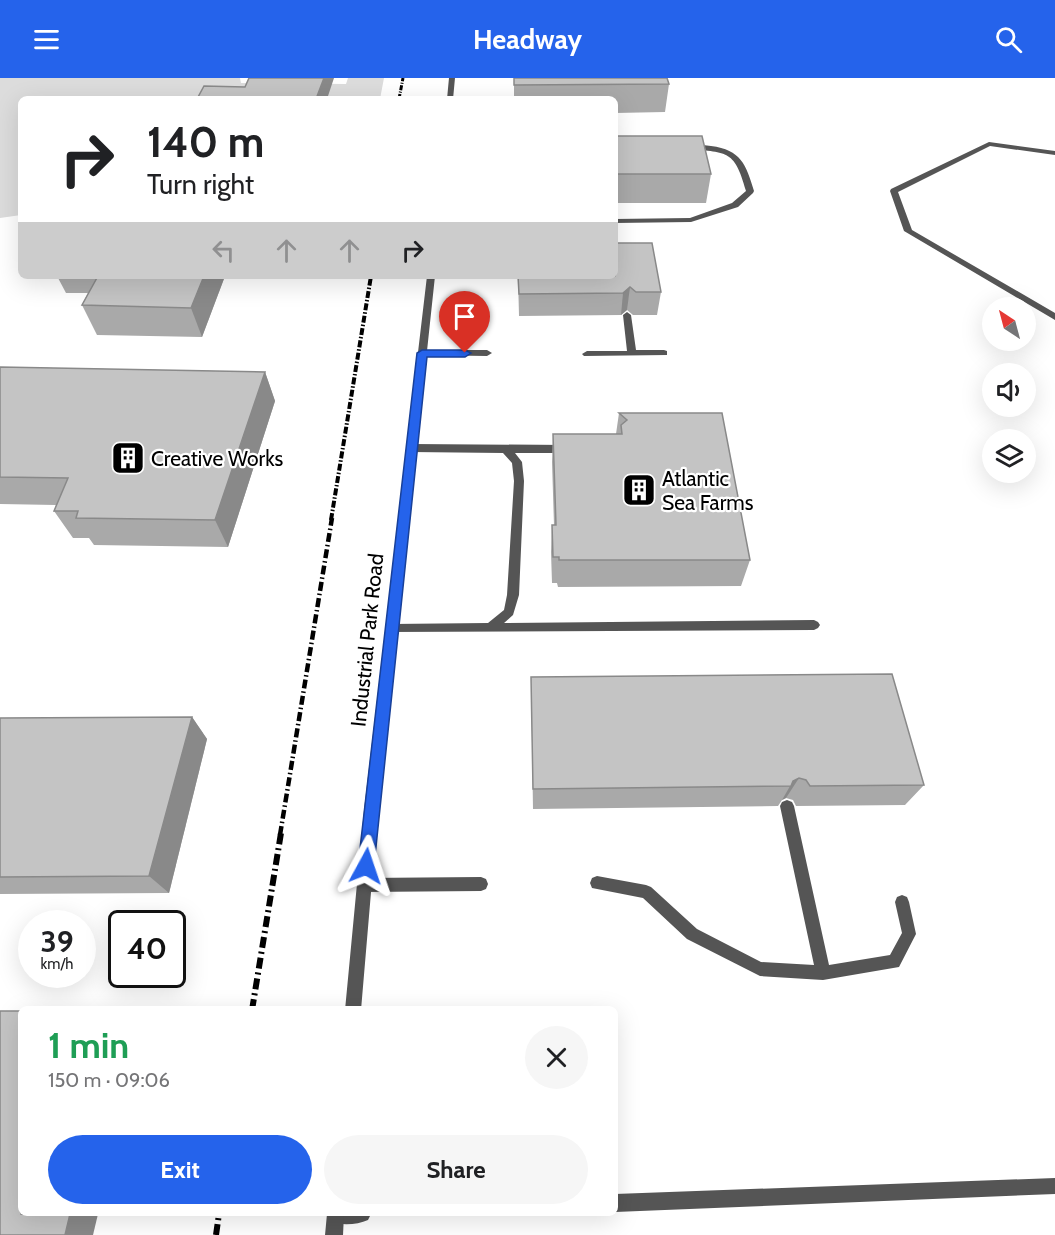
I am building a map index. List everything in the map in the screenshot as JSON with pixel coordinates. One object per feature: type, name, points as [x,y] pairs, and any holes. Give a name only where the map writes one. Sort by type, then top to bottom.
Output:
[{"type":"street","points":[[450,96],[453,78]]},
{"type":"street","points":[[1055,153],[989,144],[894,191],[908,231],[1055,317]]},
{"type":"street","points":[[618,221],[691,220],[735,206],[750,191],[743,165],[730,151],[683,146]]},
{"type":"street","name":"Industrial Park Road","points":[[353,1006],[391,628],[431,279]]},
{"type":"street","points":[[627,315],[632,354]]},
{"type":"street","points":[[422,353],[487,353]]},
{"type":"street","points":[[587,354],[664,353]]},
{"type":"street","points":[[411,448],[583,449]]},
{"type":"street","points":[[492,627],[509,612],[513,594],[519,481],[517,462],[506,450]]},
{"type":"street","points":[[391,628],[814,625]]},
{"type":"street","points":[[787,806],[823,973]]},
{"type":"street","points":[[597,883],[646,892],[692,934],[760,969],[823,973],[894,962],[909,934],[902,902]]},
{"type":"street","points":[[364,885],[481,884]]},
{"type":"street","points":[[618,1203],[1055,1186]]},
{"type":"street","points":[[334,1235],[335,1216]]},
{"type":"shaded area","points":[[0,78],[240,78],[241,83],[346,84],[348,78],[384,78],[381,96],[18,96],[18,215],[0,218]]},
{"type":"building","points":[[249,78],[324,78],[317,96],[199,96],[204,86],[245,87]]},
{"type":"building","points":[[514,78],[667,78],[669,84],[514,85]]},
{"type":"building","points":[[618,136],[702,136],[711,174],[618,174]]},
{"type":"building","points":[[618,243],[652,243],[661,292],[636,292],[630,287],[623,293],[519,294],[518,279],[618,279]]},
{"type":"building","points":[[96,279],[203,279],[191,308],[82,305]]},
{"type":"building","name":"Creative Works","points":[[0,367],[265,372],[215,520],[76,518],[78,511],[54,511],[68,478],[0,477]]},
{"type":"building","name":"Atlantic Sea Farms","points":[[619,413],[722,413],[750,560],[559,560],[559,557],[553,557],[552,525],[556,525],[553,434],[622,434],[621,425],[627,420]]},
{"type":"building","points":[[892,674],[924,785],[810,786],[806,780],[799,778],[793,781],[791,786],[533,789],[531,677]]},
{"type":"building","points":[[192,717],[149,876],[0,877],[0,718]]},
{"type":"building","points":[[0,1011],[18,1011],[18,1216],[70,1216],[65,1235],[0,1235]]},
{"type":"railway","points":[[400,96],[403,78]]},
{"type":"railway","points":[[331,520],[371,279]]},
{"type":"railway","points":[[280,835],[332,518]]},
{"type":"railway","points":[[253,1006],[281,833]]},
{"type":"railway","points":[[216,1235],[219,1216]]},
{"type":"place","name":"Creative Works","points":[[128,458]]},
{"type":"place","name":"Atlantic Sea Farms","points":[[639,490]]},
{"type":"route","points":[[366,866],[422,353],[465,353]]}]
